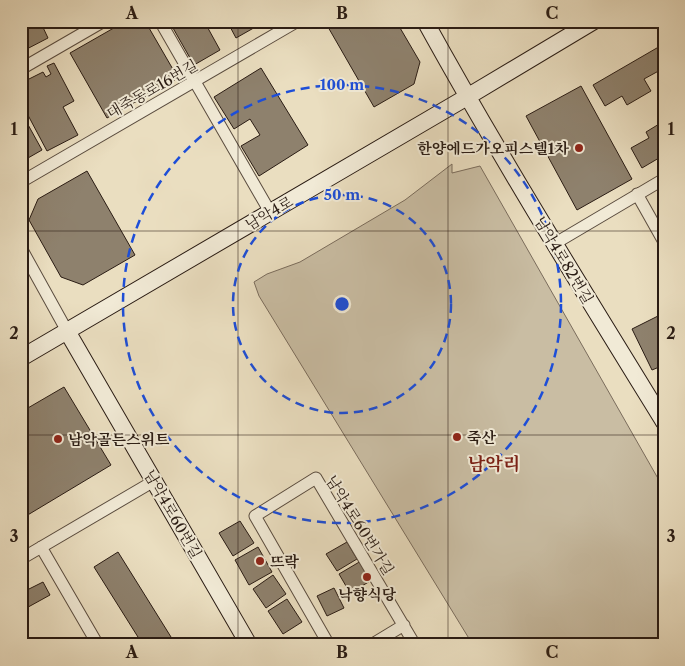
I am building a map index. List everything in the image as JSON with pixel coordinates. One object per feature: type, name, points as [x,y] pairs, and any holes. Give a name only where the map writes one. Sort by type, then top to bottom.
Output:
[{"type":"street","points":[[21,69],[104,21]]},
{"type":"street","points":[[160,21],[270,212]]},
{"type":"street","name":"대죽동로16번길","points":[[21,182],[298,21]]},
{"type":"street","name":"남악4로82번길","points":[[425,21],[467,98],[554,244],[664,422]]},
{"type":"street","name":"남악4로","points":[[21,358],[467,98],[594,21]]},
{"type":"street","points":[[554,244],[664,179]]},
{"type":"street","points":[[638,194],[664,242]]},
{"type":"street","points":[[21,248],[67,331]]},
{"type":"street","name":"남악4로60번길","points":[[67,331],[249,645]]},
{"type":"street","name":"남악4로60번가길","points":[[330,645],[255,516],[316,478],[415,645]]},
{"type":"street","points":[[21,559],[154,481]]},
{"type":"street","points":[[41,547],[98,645]]},
{"type":"street","points":[[371,645],[404,626]]},
{"type":"shaded area","points":[[452,164],[452,173],[480,166],[664,489],[664,645],[473,645],[259,296],[254,282],[267,274],[300,262],[405,200]]},
{"type":"building","points":[[21,21],[40,21],[48,38],[21,52]]},
{"type":"building","points":[[126,21],[145,21],[178,78],[107,118],[70,53]]},
{"type":"building","points":[[169,21],[204,21],[220,50],[194,65]]},
{"type":"building","points":[[227,21],[266,21],[236,38]]},
{"type":"building","points":[[338,21],[396,21],[420,62],[414,84],[374,107],[328,27]]},
{"type":"building","points":[[662,45],[664,49],[664,68],[644,79],[651,91],[627,105],[622,96],[605,106],[593,85]]},
{"type":"building","points":[[54,63],[74,101],[63,107],[78,135],[47,151],[21,102],[21,83],[43,72],[46,77],[51,74],[47,66]]},
{"type":"building","points":[[261,68],[308,145],[259,176],[241,146],[260,135],[250,119],[234,129],[214,97]]},
{"type":"building","name":"한양에드가오피스텔1차","points":[[581,86],[632,179],[577,210],[526,116]]},
{"type":"building","points":[[21,112],[42,150],[21,162]]},
{"type":"building","points":[[664,121],[664,155],[642,168],[631,148],[649,138],[646,132]]},
{"type":"building","points":[[87,171],[135,255],[83,285],[61,277],[29,220],[38,199]]},
{"type":"building","points":[[664,313],[664,365],[652,370],[632,329]]},
{"type":"building","name":"남악골든스위트","points":[[64,387],[111,465],[21,519],[21,412]]},
{"type":"building","points":[[240,521],[254,543],[233,556],[219,533]]},
{"type":"building","points":[[347,542],[357,559],[337,571],[326,554]]},
{"type":"building","points":[[258,547],[272,572],[249,585],[235,560]]},
{"type":"building","points":[[118,552],[176,645],[143,645],[94,567]]},
{"type":"building","points":[[361,561],[372,580],[350,593],[339,574]]},
{"type":"building","points":[[273,575],[286,594],[266,608],[253,589]]},
{"type":"building","points":[[43,582],[50,595],[21,611],[21,593]]},
{"type":"building","points":[[334,588],[344,608],[327,616],[317,596]]},
{"type":"building","points":[[287,599],[302,622],[283,634],[268,611]]},
{"type":"place","name":"한양에드가오피스텔1차","points":[[579,148]]},
{"type":"place","name":"죽산","points":[[457,437]]},
{"type":"place","name":"남악골든스위트","points":[[58,439]]},
{"type":"place","name":"뜨락","points":[[260,561]]},
{"type":"place","name":"낙향식당","points":[[367,577]]},
{"type":"district","name":"남악리","points":[[494,464]]}]
